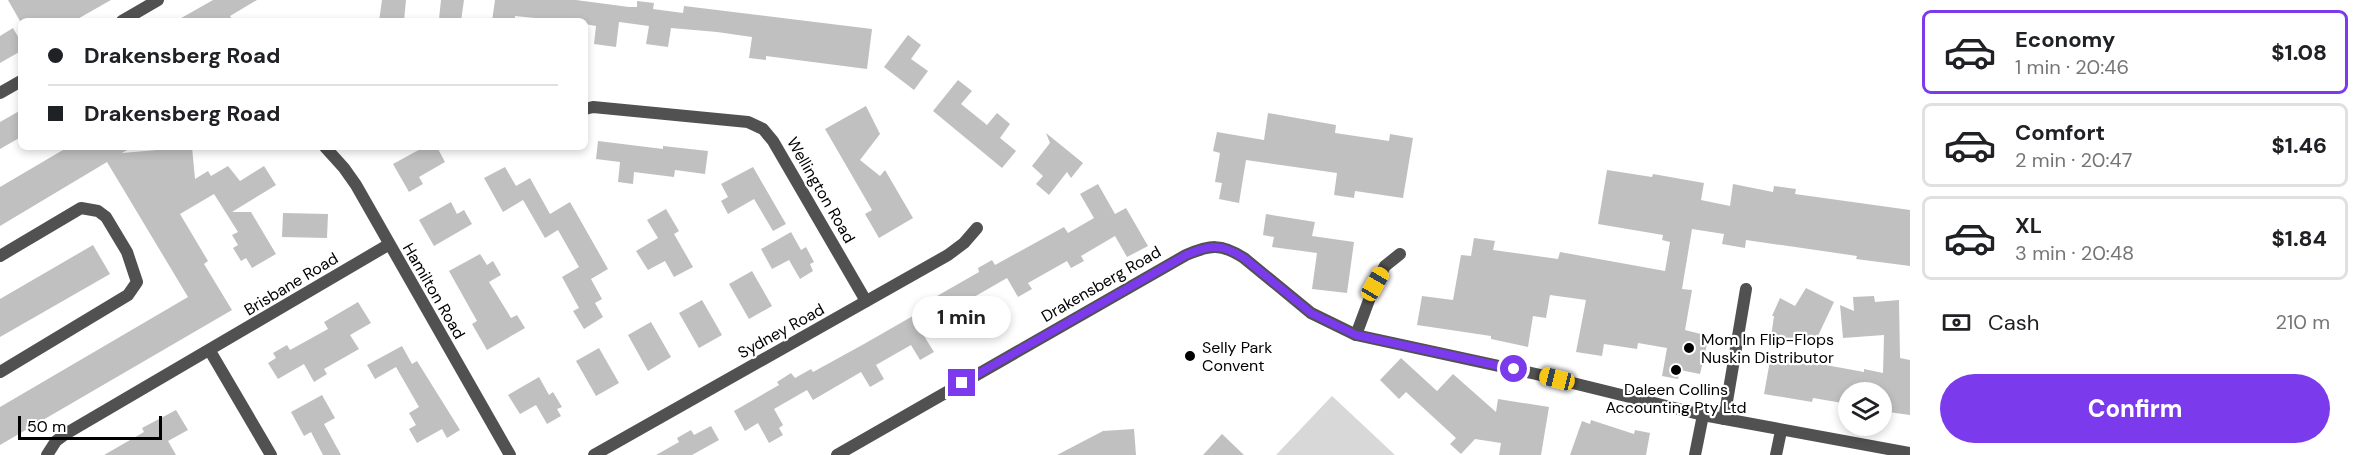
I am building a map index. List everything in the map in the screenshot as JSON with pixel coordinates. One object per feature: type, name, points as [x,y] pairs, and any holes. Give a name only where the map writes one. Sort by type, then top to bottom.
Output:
[{"type":"street","points":[[127,18],[158,0]]},
{"type":"street","points":[[0,93],[18,83]]},
{"type":"street","name":"Wellington Road","points":[[588,108],[748,122],[763,129],[773,141],[866,302]]},
{"type":"street","name":"Hamilton Road","points":[[327,150],[356,185],[388,245],[510,455]]},
{"type":"street","points":[[0,256],[81,208],[98,211],[106,217],[128,252],[137,282],[128,295],[0,372]]},
{"type":"street","name":"Sydney Road","points":[[594,455],[948,255],[964,243],[977,228]]},
{"type":"street","name":"Brisbane Road","points":[[47,455],[56,441],[67,433],[388,245]]},
{"type":"street","name":"Drakensberg Road","points":[[837,455],[1176,261],[1205,247],[1218,246],[1232,250],[1311,313],[1356,335],[1536,374],[1703,415],[1910,453]]},
{"type":"street","points":[[1356,335],[1375,284],[1385,266],[1400,254]]},
{"type":"street","points":[[1724,419],[1746,289]]},
{"type":"street","points":[[210,351],[271,455]]},
{"type":"street","points":[[1695,455],[1703,415]]},
{"type":"street","points":[[1776,455],[1781,431]]},
{"type":"shaded area","points":[[1332,396],[1395,455],[1276,455]]},
{"type":"building","points":[[8,0],[111,0],[79,18],[18,18]]},
{"type":"building","points":[[213,0],[257,0],[230,16],[231,18],[181,18]]},
{"type":"building","points":[[382,0],[406,0],[404,18],[379,18]]},
{"type":"building","points":[[441,0],[464,0],[461,18],[439,18]]},
{"type":"building","points":[[495,0],[576,0],[629,7],[637,7],[637,1],[654,3],[653,9],[683,13],[684,6],[872,29],[867,69],[766,56],[766,60],[749,58],[752,37],[717,32],[671,28],[668,47],[646,44],[649,26],[619,22],[616,47],[594,44],[596,26],[588,25],[588,18],[515,16],[515,18],[492,18]]},
{"type":"building","points":[[13,28],[18,37],[18,53],[0,63],[0,36]]},
{"type":"building","points":[[908,35],[921,45],[911,59],[928,71],[914,90],[884,67]]},
{"type":"building","points":[[958,80],[972,91],[961,104],[987,125],[997,113],[1010,124],[1000,138],[1016,151],[1002,168],[933,111]]},
{"type":"building","points":[[866,106],[880,134],[860,160],[880,176],[885,170],[913,218],[879,238],[865,214],[872,210],[825,129]]},
{"type":"building","points":[[18,112],[18,139],[0,149],[0,122]]},
{"type":"building","points":[[1268,113],[1336,125],[1335,133],[1389,141],[1390,134],[1413,138],[1403,198],[1355,191],[1354,198],[1334,195],[1337,173],[1246,160],[1239,203],[1219,199],[1222,183],[1215,182],[1220,153],[1213,151],[1217,132],[1264,140]]},
{"type":"building","points":[[1046,133],[1083,163],[1071,178],[1067,172],[1049,195],[1036,184],[1043,176],[1032,166],[1050,143]]},
{"type":"building","points":[[598,141],[663,149],[663,146],[708,151],[705,174],[675,170],[674,177],[634,172],[633,184],[618,182],[620,162],[596,159]]},
{"type":"building","points":[[63,150],[127,150],[122,153],[192,150],[195,179],[208,171],[211,176],[228,166],[240,181],[264,166],[276,185],[232,212],[251,212],[276,254],[252,268],[246,258],[241,261],[233,248],[238,245],[232,235],[238,232],[214,194],[180,214],[208,261],[204,264],[232,310],[0,445],[0,407],[188,297],[107,162],[0,226],[0,187]]},
{"type":"building","points":[[419,150],[439,150],[445,162],[419,177],[423,184],[409,192],[393,164]]},
{"type":"building","points":[[505,167],[516,186],[530,178],[550,214],[570,202],[608,269],[591,279],[602,299],[595,303],[603,317],[584,329],[573,311],[579,308],[562,277],[579,267],[558,230],[545,238],[523,200],[503,212],[484,178]]},
{"type":"building","points":[[753,167],[786,224],[773,231],[754,199],[728,214],[721,201],[728,197],[721,184]]},
{"type":"building","points":[[1607,170],[1652,177],[1653,174],[1704,183],[1701,200],[1730,206],[1733,184],[1773,192],[1774,186],[1796,189],[1795,194],[1910,210],[1910,266],[1746,240],[1745,248],[1722,244],[1724,234],[1692,229],[1682,289],[1692,290],[1685,330],[1709,336],[1700,374],[1680,370],[1678,379],[1662,376],[1667,348],[1638,343],[1637,349],[1604,344],[1602,356],[1576,352],[1586,300],[1550,295],[1546,318],[1533,316],[1528,347],[1491,339],[1491,336],[1417,325],[1422,296],[1453,300],[1461,255],[1471,256],[1474,238],[1495,241],[1493,250],[1558,259],[1560,252],[1665,271],[1670,242],[1662,240],[1663,235],[1598,224]]},
{"type":"building","points":[[1098,184],[1115,214],[1126,208],[1148,246],[1127,257],[1115,236],[1081,256],[1084,261],[1071,268],[1067,261],[1028,283],[1032,289],[1018,297],[1007,278],[974,297],[983,312],[979,315],[982,322],[968,330],[957,311],[921,331],[934,352],[920,360],[911,345],[876,365],[884,379],[870,387],[861,372],[813,400],[807,390],[774,409],[783,425],[779,428],[783,435],[769,443],[758,423],[745,431],[734,411],[779,385],[777,382],[791,373],[795,378],[811,369],[813,372],[932,305],[930,300],[979,272],[978,268],[992,260],[995,265],[1064,227],[1068,233],[1094,218],[1080,194]]},
{"type":"building","points":[[451,202],[457,214],[464,210],[472,224],[434,246],[419,220]]},
{"type":"building","points":[[666,209],[679,231],[674,234],[693,267],[674,277],[665,261],[648,270],[636,251],[658,238],[647,220]]},
{"type":"building","points":[[283,213],[328,214],[327,238],[282,237]]},
{"type":"building","points":[[1266,214],[1315,222],[1312,236],[1354,242],[1347,293],[1312,289],[1317,253],[1272,247],[1274,237],[1263,235]]},
{"type":"building","points":[[791,232],[801,250],[806,247],[814,262],[810,264],[813,271],[800,279],[789,260],[772,269],[761,249]]},
{"type":"building","points":[[93,245],[110,274],[0,337],[0,299]]},
{"type":"building","points":[[480,254],[487,265],[493,261],[501,275],[489,282],[511,318],[517,315],[525,328],[487,350],[472,324],[477,321],[449,271]]},
{"type":"building","points":[[752,271],[772,306],[749,319],[729,284]]},
{"type":"building","points":[[1806,288],[1834,302],[1816,340],[1770,344],[1774,316],[1772,316],[1780,298],[1795,306]]},
{"type":"building","points":[[1874,296],[1875,302],[1899,300],[1900,358],[1910,360],[1910,415],[1892,413],[1892,382],[1838,382],[1838,402],[1813,398],[1812,402],[1764,394],[1771,355],[1864,372],[1864,369],[1883,373],[1884,335],[1843,338],[1840,305],[1854,311],[1853,297]]},
{"type":"building","points":[[702,300],[722,335],[699,348],[679,313]]},
{"type":"building","points":[[358,302],[371,323],[350,335],[359,349],[324,369],[327,374],[314,382],[304,364],[278,379],[268,363],[276,358],[273,353],[287,345],[290,350],[328,329],[324,322]]},
{"type":"building","points":[[651,322],[671,357],[648,371],[628,335]]},
{"type":"building","points":[[402,346],[412,364],[417,361],[460,430],[447,438],[442,429],[417,443],[409,429],[416,425],[409,413],[419,407],[396,367],[375,379],[367,365]]},
{"type":"building","points":[[599,348],[619,383],[596,396],[576,361]]},
{"type":"building","points":[[1401,358],[1437,391],[1453,374],[1496,412],[1498,399],[1549,407],[1541,455],[1499,455],[1501,443],[1475,439],[1461,454],[1450,444],[1456,438],[1406,392],[1399,399],[1380,380]]},
{"type":"building","points":[[539,377],[549,395],[553,392],[562,407],[557,409],[561,416],[547,424],[536,405],[520,414],[508,395]]},
{"type":"building","points":[[322,395],[335,418],[324,424],[341,455],[323,455],[311,432],[304,436],[291,412]]},
{"type":"building","points":[[176,410],[188,430],[168,441],[176,455],[104,455],[144,432],[142,428]]},
{"type":"building","points":[[1591,420],[1634,434],[1635,430],[1650,433],[1646,455],[1570,455],[1582,421],[1590,424]]},
{"type":"building","points":[[711,426],[719,440],[692,455],[656,455],[679,442],[677,438],[691,430],[694,435]]},
{"type":"building","points":[[1134,429],[1136,455],[1057,455],[1103,431]]},
{"type":"building","points":[[1222,434],[1244,455],[1203,455]]},
{"type":"place","name":"Mom In Flip-Flops Nuskin Distributor","points":[[1689,348]]},
{"type":"place","name":"Selly Park Convent","points":[[1190,356]]},
{"type":"place","name":"Daleen Collins Accounting Pty Ltd","points":[[1676,370]]},
{"type":"route","points":[[962,383],[1186,255],[1205,247],[1218,246],[1232,250],[1244,258],[1311,313],[1356,335],[1514,369]]}]
